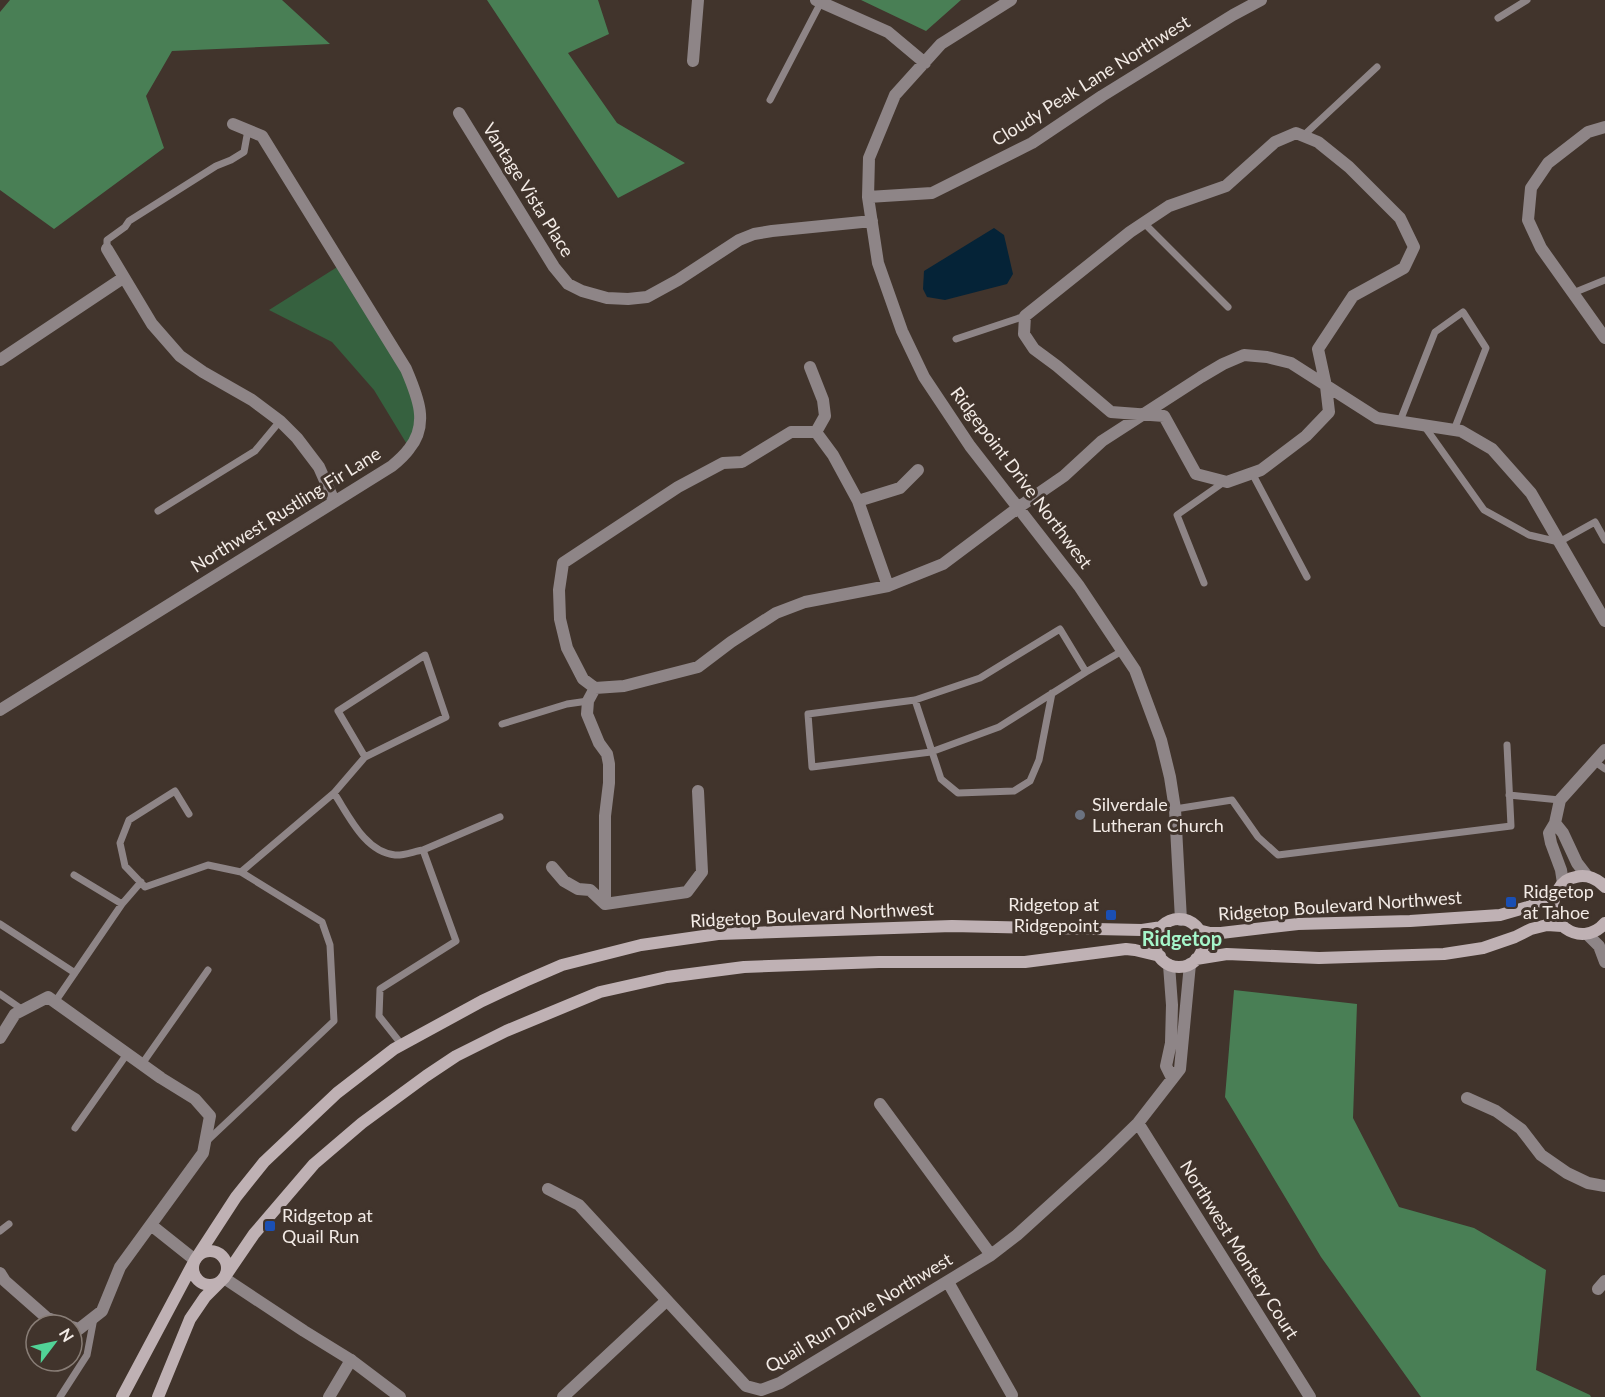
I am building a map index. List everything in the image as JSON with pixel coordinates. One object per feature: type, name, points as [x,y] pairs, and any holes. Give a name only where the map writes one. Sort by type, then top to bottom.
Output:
[{"type":"main road","points":[[1604,884],[1587,876],[1574,877],[1558,888],[1553,904],[1554,912],[1562,926],[1569,932],[1587,934],[1596,931],[1604,924]]},
{"type":"main road","name":"Ridgetop Boulevard Northwest","points":[[1198,930],[1221,933],[1298,924],[1410,921],[1500,915],[1554,897]]},
{"type":"main road","points":[[1164,961],[1155,945],[1156,937],[1165,924],[1181,920],[1189,921],[1198,930],[1202,939],[1201,953],[1193,962]]},
{"type":"main road","points":[[158,1397],[190,1319],[205,1298],[224,1278],[254,1234],[314,1164],[330,1149],[394,1098],[456,1056],[506,1031],[600,992],[667,976],[744,967],[879,962],[1025,962],[1126,949],[1143,951],[1176,967],[1227,954],[1319,958],[1444,954],[1483,948],[1547,925],[1562,926]]},
{"type":"main road","name":"Ridgetop Boulevard Northwest","points":[[122,1397],[195,1260],[236,1197],[264,1162],[337,1093],[394,1049],[482,1001],[525,981],[562,965],[641,945],[718,934],[951,926],[1131,930],[1162,927]]},
{"type":"main road","points":[[203,1252],[219,1253],[227,1268],[224,1278],[214,1284],[204,1284],[199,1281],[193,1271],[195,1260],[203,1252]]},
{"type":"street","points":[[693,60],[698,0]]},
{"type":"street","name":"Ridgepoint Drive Northwest","points":[[1011,0],[942,44],[896,95],[869,158],[868,197],[878,263],[902,331],[924,377],[970,446],[1079,586],[1135,670],[1161,741],[1170,777],[1175,809],[1181,920]]},
{"type":"street","name":"Cloudy Peak Lane Northwest","points":[[868,197],[932,193],[1032,143],[1102,96],[1261,0]]},
{"type":"street","points":[[818,1],[888,32],[925,63]]},
{"type":"street","name":"Vantage Vista Place","points":[[459,113],[554,267],[568,284],[606,298],[647,297],[678,280],[739,240],[754,234],[872,221]]},
{"type":"street","name":"Northwest Rustling Fir Lane","points":[[0,710],[392,466],[408,451],[416,439],[421,412],[418,397],[406,369],[262,136],[233,124]]},
{"type":"street","points":[[1605,127],[1588,132],[1548,163],[1532,188],[1528,220],[1541,248],[1605,338]]},
{"type":"street","points":[[1296,133],[1303,136],[1318,142],[1349,167],[1400,218],[1414,247],[1404,268],[1353,296],[1318,349],[1329,412],[1306,436],[1261,470],[1224,482],[1196,474],[1164,416],[1111,412],[1034,349],[1024,334],[1025,316],[1169,206],[1227,186],[1275,141],[1296,133]]},
{"type":"street","points":[[107,249],[152,324],[180,356],[252,400],[280,421],[297,438],[319,467],[334,501]]},
{"type":"street","points":[[0,360],[123,278]]},
{"type":"street","points":[[816,432],[790,432],[742,462],[723,463],[678,487],[563,563],[559,590],[560,619],[567,648],[583,679],[596,688],[624,686],[698,667],[776,613],[805,602],[888,586],[943,564],[1065,476],[1102,441],[1223,364],[1244,355],[1267,357],[1291,363],[1377,418],[1461,431],[1492,449],[1531,493],[1605,621]]},
{"type":"street","points":[[810,367],[823,400],[825,416],[816,432]]},
{"type":"street","points":[[816,432],[833,455],[858,501],[888,586]]},
{"type":"street","points":[[858,501],[900,488],[918,470]]},
{"type":"street","points":[[596,688],[588,700],[587,714],[599,743],[607,754],[609,764],[605,816],[605,904]]},
{"type":"street","points":[[1563,883],[1549,833],[1555,823],[1560,800],[1600,765],[1605,750]]},
{"type":"street","points":[[605,904],[687,892],[702,872],[698,791]]},
{"type":"street","points":[[1555,823],[1563,833],[1577,863],[1587,876]]},
{"type":"street","points":[[552,867],[564,880],[578,889],[590,890],[605,904]]},
{"type":"street","points":[[1599,946],[1604,924]]},
{"type":"street","points":[[1587,934],[1599,946],[1605,962]]},
{"type":"street","points":[[1164,961],[1172,1015],[1171,1043],[1166,1066],[1172,1078]]},
{"type":"street","name":"Quail Run Drive Northwest","points":[[548,1189],[579,1205],[746,1386],[762,1393],[991,1255],[1017,1235],[1138,1123],[1180,1069],[1193,962]]},
{"type":"street","points":[[0,1038],[15,1014],[48,997],[195,1099],[210,1116],[203,1153],[120,1268],[102,1311],[84,1325]]},
{"type":"street","points":[[1467,1098],[1496,1112],[1521,1128],[1541,1155],[1567,1173],[1588,1183],[1605,1185]]},
{"type":"street","points":[[880,1104],[991,1255]]},
{"type":"street","name":"Northwest Montery Court","points":[[1138,1123],[1310,1397]]},
{"type":"street","points":[[152,1225],[195,1260]]},
{"type":"street","points":[[224,1278],[351,1360],[400,1397]]},
{"type":"street","points":[[2,1281],[41,1313]]},
{"type":"street","points":[[948,1282],[1012,1395]]},
{"type":"street","points":[[563,1397],[666,1301]]},
{"type":"street","points":[[329,1397],[351,1360]]},
{"type":"lane","points":[[1498,18],[1527,0]]},
{"type":"lane","points":[[770,100],[818,1]]},
{"type":"lane","points":[[1303,136],[1377,67]]},
{"type":"lane","points":[[107,249],[107,240],[125,227],[129,221],[216,166],[244,152],[248,130]]},
{"type":"lane","points":[[1144,223],[1228,307]]},
{"type":"lane","points":[[1573,293],[1605,280]]},
{"type":"lane","points":[[1400,421],[1435,332],[1463,312],[1486,348],[1454,430]]},
{"type":"lane","points":[[956,339],[1025,316]]},
{"type":"lane","points":[[158,511],[255,451],[280,421]]},
{"type":"lane","points":[[1423,425],[1484,510],[1529,535],[1559,542],[1594,522],[1605,540]]},
{"type":"lane","points":[[1252,474],[1307,577]]},
{"type":"lane","points":[[1204,583],[1177,514],[1224,482]]},
{"type":"lane","points":[[1086,672],[1060,629],[980,678],[915,700],[808,714],[812,767],[931,752],[999,727],[1122,651]]},
{"type":"lane","points":[[241,872],[334,793],[365,757],[446,717],[425,655],[338,711],[365,757]]},
{"type":"lane","points":[[915,700],[941,779],[958,793],[1014,791],[1030,781],[1039,760],[1052,693]]},
{"type":"lane","points":[[502,724],[588,700]]},
{"type":"lane","points":[[1175,809],[1232,800],[1258,837],[1278,855],[1510,826],[1507,745]]},
{"type":"lane","points":[[189,814],[175,790],[129,820],[120,843],[125,867],[145,887],[208,865],[241,872],[322,922],[330,945],[334,1021],[204,1144]]},
{"type":"lane","points":[[334,793],[360,832],[376,849],[396,856],[423,850],[500,817]]},
{"type":"lane","points":[[1509,795],[1560,800]]},
{"type":"lane","points":[[402,1045],[379,1016],[380,989],[456,941],[423,850]]},
{"type":"lane","points":[[74,875],[122,904]]},
{"type":"lane","points":[[55,1002],[122,904],[141,882]]},
{"type":"lane","points":[[0,924],[75,973]]},
{"type":"lane","points":[[142,1064],[207,970]]},
{"type":"lane","points":[[0,994],[23,1010]]},
{"type":"lane","points":[[75,1128],[127,1054]]},
{"type":"lane","points":[[0,1231],[9,1224]]},
{"type":"lane","points":[[60,1397],[87,1354],[94,1317]]},
{"type":"green space","points":[[10,0],[282,0],[330,44],[172,51],[146,96],[164,148],[54,229],[0,190],[0,12]]},
{"type":"green space","points":[[487,0],[598,0],[609,34],[568,53],[617,123],[685,163],[618,198]]},
{"type":"green space","points":[[861,0],[961,0],[926,31]]},
{"type":"green space","points":[[342,264],[406,369],[421,412],[408,446],[374,390],[332,342],[269,310]]},
{"type":"green space","points":[[1234,990],[1357,1004],[1353,1118],[1399,1207],[1474,1228],[1546,1270],[1536,1370],[1591,1397],[1421,1397],[1321,1257],[1225,1097]]},
{"type":"water","points":[[994,228],[1004,235],[1013,274],[1007,284],[945,300],[927,297],[923,289],[924,271]]},
{"type":"place","name":"Silverdale Lutheran Church","points":[[1080,815]]},
{"type":"place","name":"Ridgetop at Tahoe","points":[[1511,902]]},
{"type":"place","name":"Ridgetop at Ridgepoint","points":[[1111,915]]},
{"type":"place","name":"Ridgetop at Quail Run","points":[[270,1226]]},
{"type":"district","name":"Ridgetop","points":[[1182,939]]}]
